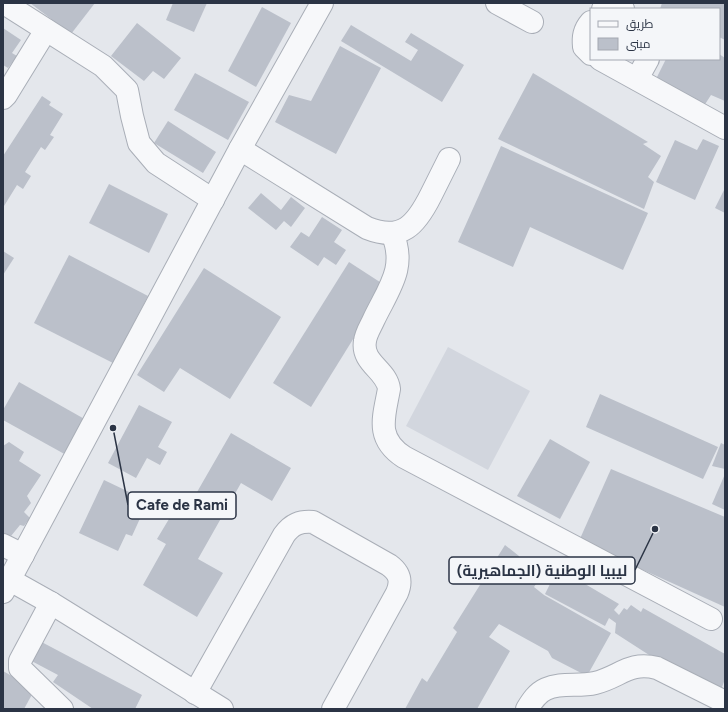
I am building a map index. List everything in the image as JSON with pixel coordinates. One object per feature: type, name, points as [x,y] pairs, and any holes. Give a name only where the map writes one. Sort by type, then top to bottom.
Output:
[{"type":"street","points":[[4,3],[103,66],[127,90],[139,142],[156,163],[213,200]]},
{"type":"street","points":[[221,709],[51,603],[6,586],[24,555],[240,149],[322,3]]},
{"type":"street","points":[[497,3],[532,22]]},
{"type":"street","points":[[606,8],[612,6],[619,8]]},
{"type":"street","points":[[590,23],[586,28],[583,37],[584,47],[590,53]]},
{"type":"street","points":[[3,98],[46,30]]},
{"type":"street","points":[[602,60],[725,128]]},
{"type":"street","points":[[637,79],[647,60]]},
{"type":"street","points":[[240,149],[367,228],[379,232],[392,233],[404,230],[415,222],[449,159]]},
{"type":"street","points":[[392,233],[398,254],[398,266],[395,276],[366,334],[364,346],[368,358],[383,375],[388,384],[389,389],[383,422],[386,439],[391,446],[404,456],[711,619]]},
{"type":"street","points":[[195,693],[284,534],[297,523],[314,522],[389,565],[396,570],[400,577],[400,585],[397,593],[333,709]]},
{"type":"street","points":[[3,545],[24,555]]},
{"type":"street","points":[[51,603],[20,661],[20,668],[62,709]]},
{"type":"street","points":[[527,709],[539,693],[546,689],[555,686],[596,683],[628,669],[639,666],[657,668],[725,702]]},
{"type":"shaded area","points":[[448,347],[530,391],[488,470],[406,426]]},
{"type":"building","points":[[30,3],[95,3],[71,34]]},
{"type":"building","points":[[173,3],[207,3],[194,32],[166,20]]},
{"type":"building","points":[[662,3],[725,3],[725,40],[720,38],[720,8],[660,8]]},
{"type":"building","points":[[262,7],[291,23],[256,87],[228,71]]},
{"type":"building","points":[[137,23],[181,58],[164,79],[153,71],[144,81],[111,56]]},
{"type":"building","points":[[351,25],[411,61],[418,50],[405,42],[411,33],[464,65],[442,102],[341,41]]},
{"type":"building","points":[[3,28],[21,40],[12,53],[17,56],[8,68],[3,65]]},
{"type":"building","points":[[340,46],[381,68],[336,154],[275,122],[289,95],[311,101]]},
{"type":"building","points":[[720,55],[725,58],[725,101],[711,95],[700,112],[653,85],[666,60],[720,60]]},
{"type":"building","points":[[195,73],[249,102],[228,140],[174,110]]},
{"type":"building","points":[[533,73],[648,142],[643,144],[661,156],[648,177],[654,182],[644,209],[498,139]]},
{"type":"building","points":[[42,96],[51,102],[49,105],[63,114],[50,135],[54,137],[45,150],[41,147],[25,172],[31,176],[23,189],[17,185],[4,206],[3,156]]},
{"type":"building","points":[[168,121],[216,152],[203,173],[154,143]]},
{"type":"building","points":[[703,139],[719,146],[695,200],[656,182],[675,140],[697,150]]},
{"type":"building","points":[[501,146],[648,213],[623,270],[530,227],[513,267],[458,242]]},
{"type":"building","points":[[109,184],[168,214],[149,253],[89,223]]},
{"type":"building","points":[[725,188],[725,213],[715,208]]},
{"type":"building","points":[[261,193],[281,210],[291,197],[305,208],[291,227],[284,221],[276,230],[248,208]]},
{"type":"building","points":[[322,217],[342,230],[334,242],[346,250],[336,265],[324,257],[318,266],[290,247],[301,232],[309,237]]},
{"type":"building","points":[[3,251],[14,258],[3,275]]},
{"type":"building","points":[[69,255],[148,296],[113,363],[34,323]]},
{"type":"building","points":[[349,262],[386,286],[311,407],[273,383]]},
{"type":"building","points":[[204,268],[281,317],[230,399],[180,368],[164,392],[137,375]]},
{"type":"building","points":[[19,382],[88,421],[68,456],[3,420],[3,410]]},
{"type":"building","points":[[600,394],[718,447],[703,479],[586,427]]},
{"type":"building","points":[[139,405],[172,422],[158,447],[167,452],[160,465],[147,458],[136,478],[108,463]]},
{"type":"building","points":[[231,433],[291,468],[272,501],[241,483],[198,559],[223,573],[197,617],[143,585],[166,544],[157,539],[184,494],[193,499]]},
{"type":"building","points":[[550,439],[590,462],[560,519],[517,496]]},
{"type":"building","points":[[9,442],[24,452],[19,461],[41,475],[27,496],[31,503],[24,512],[30,518],[24,526],[20,525],[11,536],[8,535],[5,541],[3,539],[3,446]]},
{"type":"building","points":[[721,443],[725,445],[725,469],[712,466]]},
{"type":"building","points":[[611,469],[725,517],[725,607],[579,541]]},
{"type":"building","points":[[725,474],[725,510],[712,504]]},
{"type":"building","points":[[104,480],[148,501],[132,536],[126,534],[118,551],[79,533]]},
{"type":"building","points":[[505,545],[519,556],[519,558],[526,562],[529,558],[546,569],[534,587],[544,595],[611,633],[587,676],[552,658],[548,651],[499,624],[489,637],[510,651],[477,709],[405,709],[422,678],[427,682],[457,632],[453,628]]},
{"type":"building","points":[[558,568],[619,604],[614,610],[619,615],[624,608],[627,610],[631,605],[641,612],[643,608],[725,654],[725,679],[721,690],[691,682],[615,633],[616,623],[609,618],[605,626],[545,594]]},
{"type":"building","points":[[34,638],[142,695],[135,709],[93,709],[53,682],[58,675],[24,657]]},
{"type":"building","points":[[3,671],[35,689],[24,709],[3,709]]},
{"type":"place","name":"Cafe de Rami","points":[[113,428]]},
{"type":"place","name":"ليبيا الوطنية (الجماهيرية)","points":[[655,529]]}]
